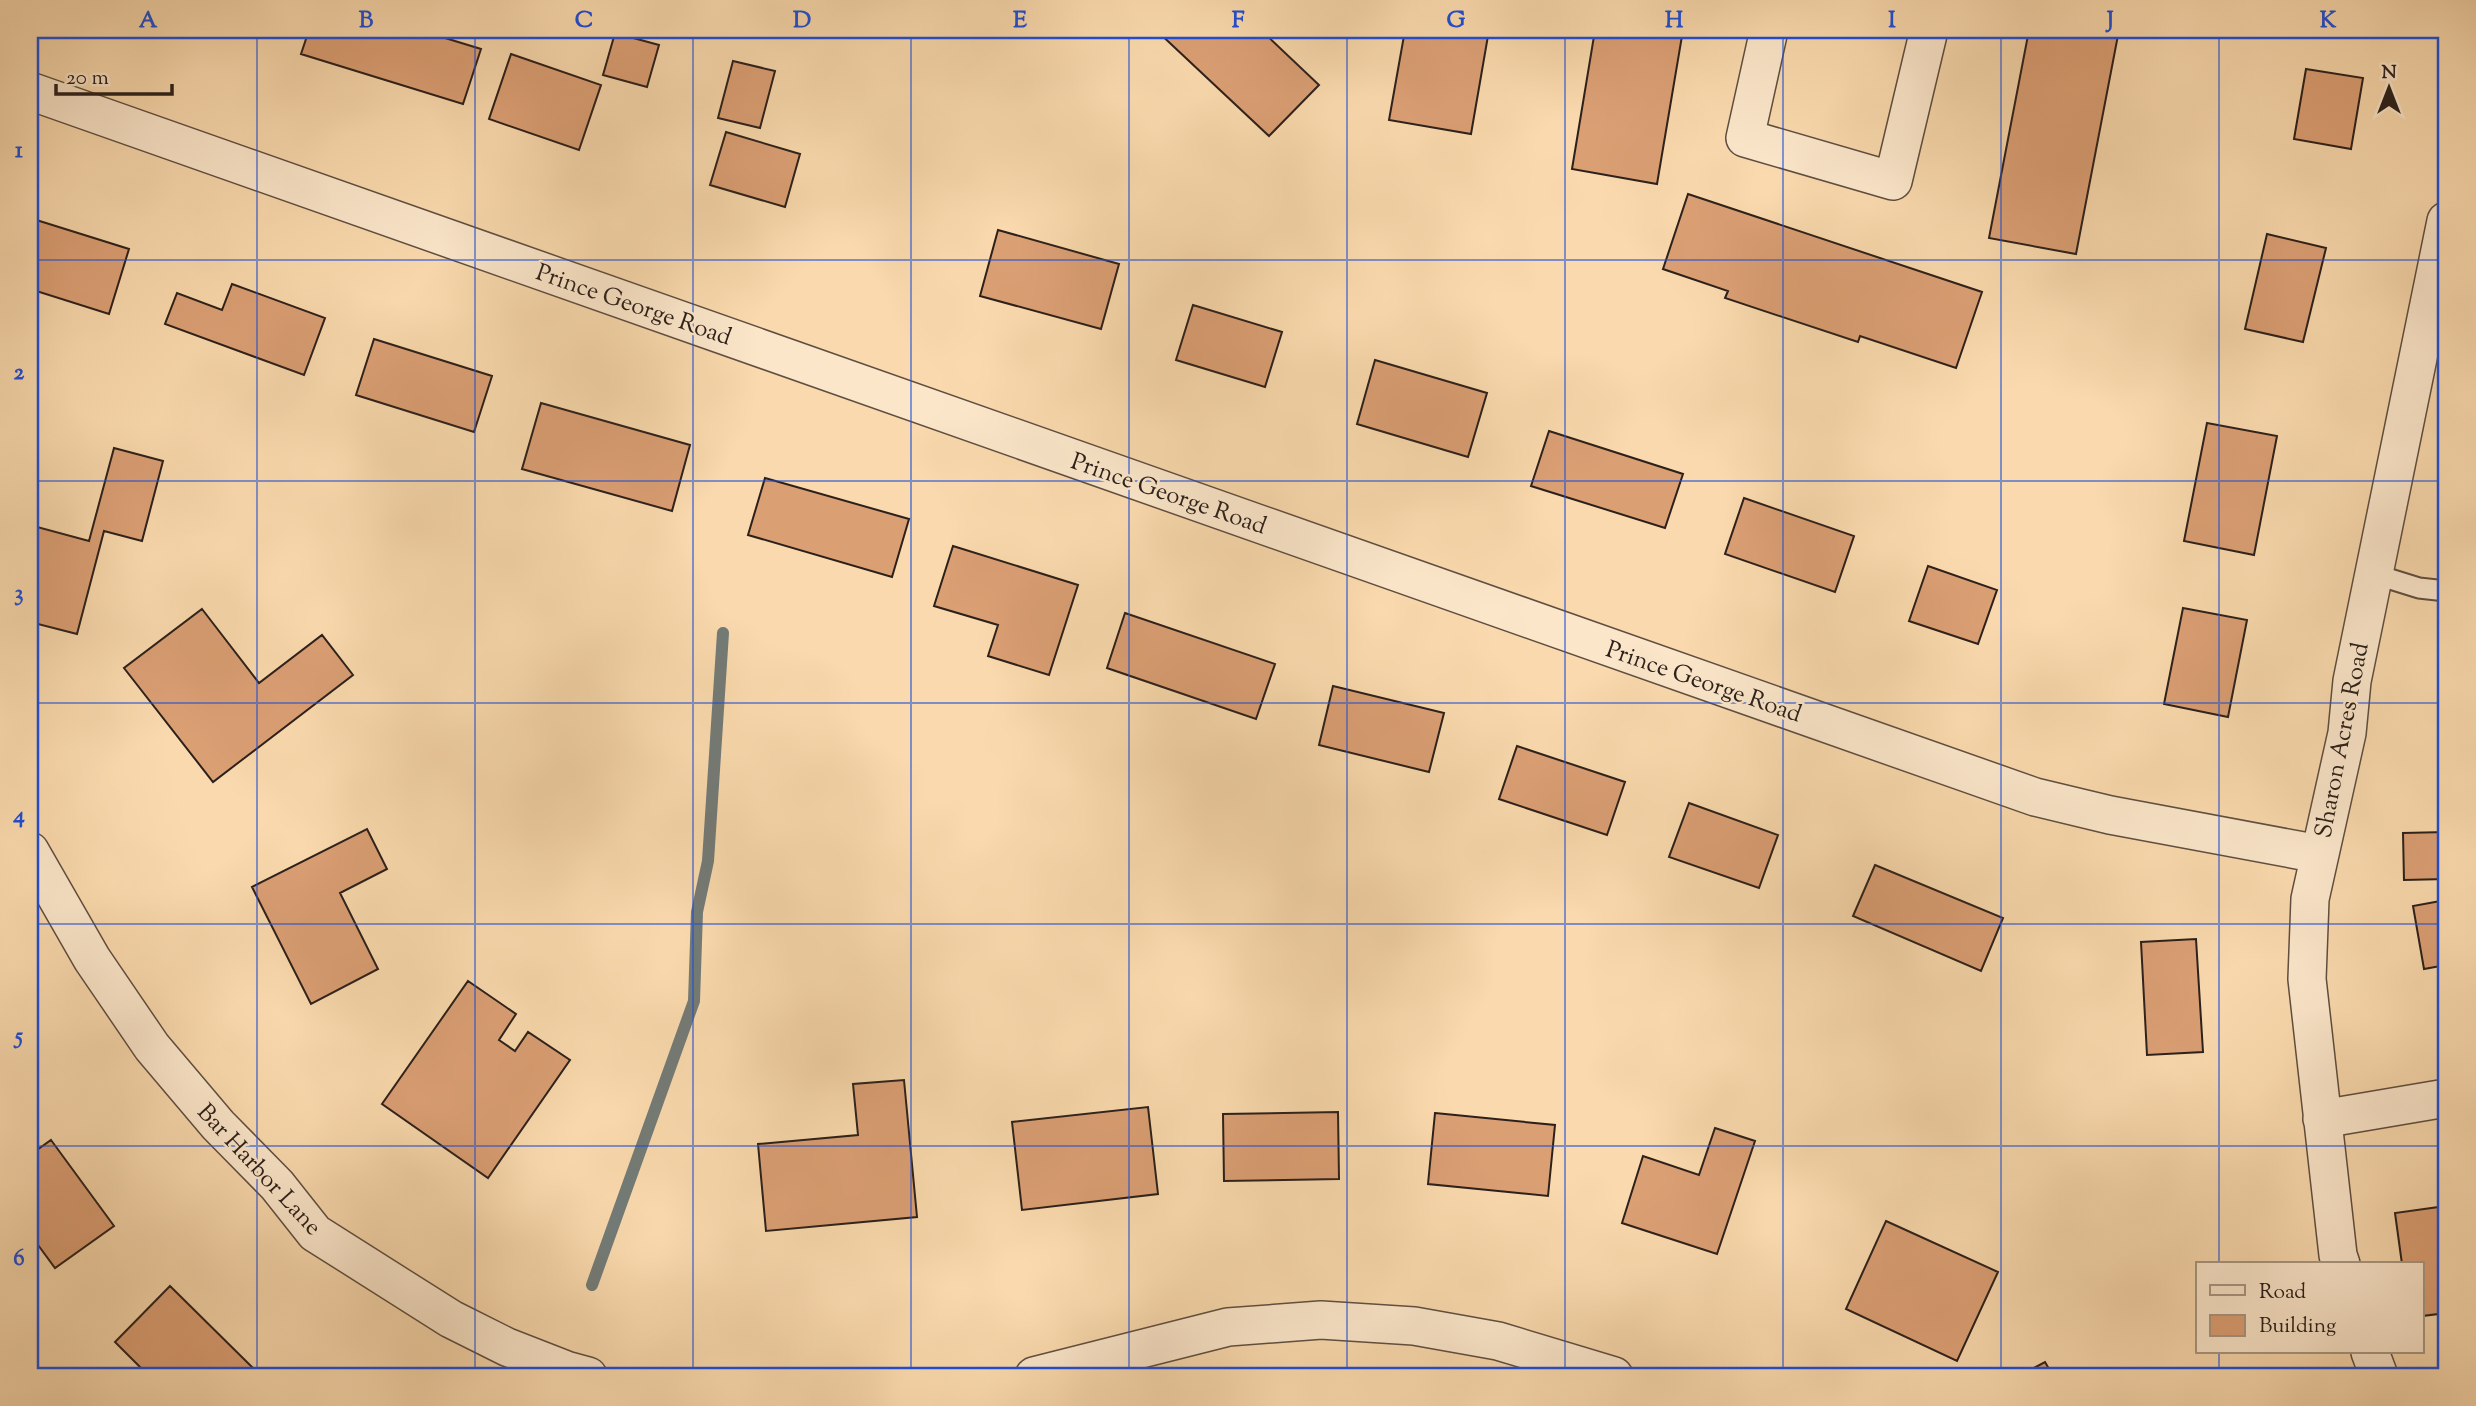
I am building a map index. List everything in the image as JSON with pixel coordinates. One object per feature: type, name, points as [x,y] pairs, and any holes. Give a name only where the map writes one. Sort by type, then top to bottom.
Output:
[{"type":"street","points":[[1769,30],[1745,138],[1893,181],[1929,30]]},
{"type":"street","name":"Prince George Road","points":[[30,91],[2035,797],[2110,815],[2319,854]]},
{"type":"street","name":"Sharon Acres Road","points":[[2340,1262],[2307,979],[2310,899],[2347,733],[2352,681],[2446,221]]},
{"type":"street","name":"Bar Harbor Lane","points":[[30,851],[92,959],[152,1047],[218,1125],[277,1185],[315,1233],[451,1320],[518,1352],[588,1376]]},
{"type":"street","points":[[2322,1119],[2446,1098]]},
{"type":"street","points":[[1034,1376],[1228,1327],[1321,1320],[1414,1326],[1498,1341],[1614,1376]]},
{"type":"street","points":[[2371,1354],[2379,1376]]},
{"type":"lane","points":[[2374,573],[2419,588],[2446,591]]},
{"type":"building","points":[[309,30],[419,30],[481,49],[463,104],[301,54]]},
{"type":"building","points":[[1156,30],[1261,30],[1319,85],[1269,136]]},
{"type":"building","points":[[1405,30],[1489,30],[1471,134],[1389,120]]},
{"type":"building","points":[[1595,30],[1683,30],[1657,184],[1572,169]]},
{"type":"building","points":[[2029,30],[2119,30],[2076,254],[1989,238]]},
{"type":"building","points":[[615,33],[659,45],[647,87],[603,75]]},
{"type":"building","points":[[511,54],[601,85],[579,150],[489,119]]},
{"type":"building","points":[[733,61],[775,71],[760,128],[718,118]]},
{"type":"building","points":[[2306,69],[2363,78],[2351,149],[2294,139]]},
{"type":"building","points":[[726,132],[800,154],[785,207],[710,185]]},
{"type":"building","points":[[1688,194],[1982,292],[1956,368],[1860,336],[1858,342],[1725,298],[1728,291],[1663,269]]},
{"type":"building","points":[[30,218],[129,249],[109,314],[30,289]]},
{"type":"building","points":[[998,230],[1119,264],[1101,329],[980,296]]},
{"type":"building","points":[[2267,234],[2326,248],[2303,342],[2245,329]]},
{"type":"building","points":[[232,284],[325,318],[304,375],[165,324],[177,293],[222,310]]},
{"type":"building","points":[[1193,305],[1282,332],[1265,387],[1176,360]]},
{"type":"building","points":[[374,339],[492,376],[474,432],[356,395]]},
{"type":"building","points":[[1375,360],[1487,393],[1468,457],[1357,424]]},
{"type":"building","points":[[541,403],[690,445],[672,511],[522,469]]},
{"type":"building","points":[[2207,423],[2277,436],[2254,555],[2184,541]]},
{"type":"building","points":[[1549,431],[1683,474],[1665,528],[1531,486]]},
{"type":"building","points":[[114,448],[163,461],[142,541],[104,531],[77,634],[30,622],[30,525],[89,541]]},
{"type":"building","points":[[765,478],[909,519],[892,577],[748,535]]},
{"type":"building","points":[[1744,498],[1854,536],[1835,592],[1725,554]]},
{"type":"building","points":[[953,546],[1078,585],[1049,675],[988,656],[998,625],[934,606]]},
{"type":"building","points":[[1928,566],[1997,590],[1978,644],[1909,621]]},
{"type":"building","points":[[2183,608],[2247,620],[2228,717],[2164,704]]},
{"type":"building","points":[[202,609],[259,683],[322,635],[353,675],[213,782],[124,668]]},
{"type":"building","points":[[1125,613],[1275,664],[1256,719],[1107,668]]},
{"type":"building","points":[[1333,686],[1444,713],[1429,772],[1319,745]]},
{"type":"building","points":[[1517,746],[1625,782],[1607,835],[1499,799]]},
{"type":"building","points":[[1689,803],[1778,835],[1759,888],[1669,857]]},
{"type":"building","points":[[367,829],[387,869],[340,893],[378,969],[311,1004],[252,887]]},
{"type":"building","points":[[2446,832],[2446,879],[2404,880],[2403,833]]},
{"type":"building","points":[[1875,865],[2003,918],[1981,971],[1853,916]]},
{"type":"building","points":[[2446,900],[2446,965],[2424,969],[2413,906]]},
{"type":"building","points":[[2196,939],[2203,1052],[2147,1055],[2141,942]]},
{"type":"building","points":[[468,981],[516,1014],[499,1040],[515,1051],[528,1032],[570,1060],[488,1178],[382,1104]]},
{"type":"building","points":[[904,1080],[917,1217],[766,1231],[758,1144],[858,1135],[853,1084]]},
{"type":"building","points":[[1148,1107],[1158,1194],[1022,1210],[1012,1122]]},
{"type":"building","points":[[1338,1112],[1339,1179],[1224,1181],[1223,1114]]},
{"type":"building","points":[[1435,1113],[1555,1125],[1548,1196],[1428,1184]]},
{"type":"building","points":[[1715,1128],[1755,1141],[1717,1254],[1622,1223],[1643,1156],[1699,1175]]},
{"type":"building","points":[[51,1140],[114,1226],[55,1268],[30,1234],[30,1155]]},
{"type":"building","points":[[2446,1206],[2446,1313],[2424,1316],[2424,1262],[2402,1262],[2395,1213]]},
{"type":"building","points":[[1886,1221],[1998,1272],[1957,1361],[1846,1309]]},
{"type":"building","points":[[170,1286],[254,1369],[247,1376],[149,1376],[115,1342]]},
{"type":"building","points":[[2045,1362],[2053,1376],[2019,1376]]},
{"type":"waterway","points":[[592,1285],[694,1001],[697,912],[708,861],[723,633]]}]
